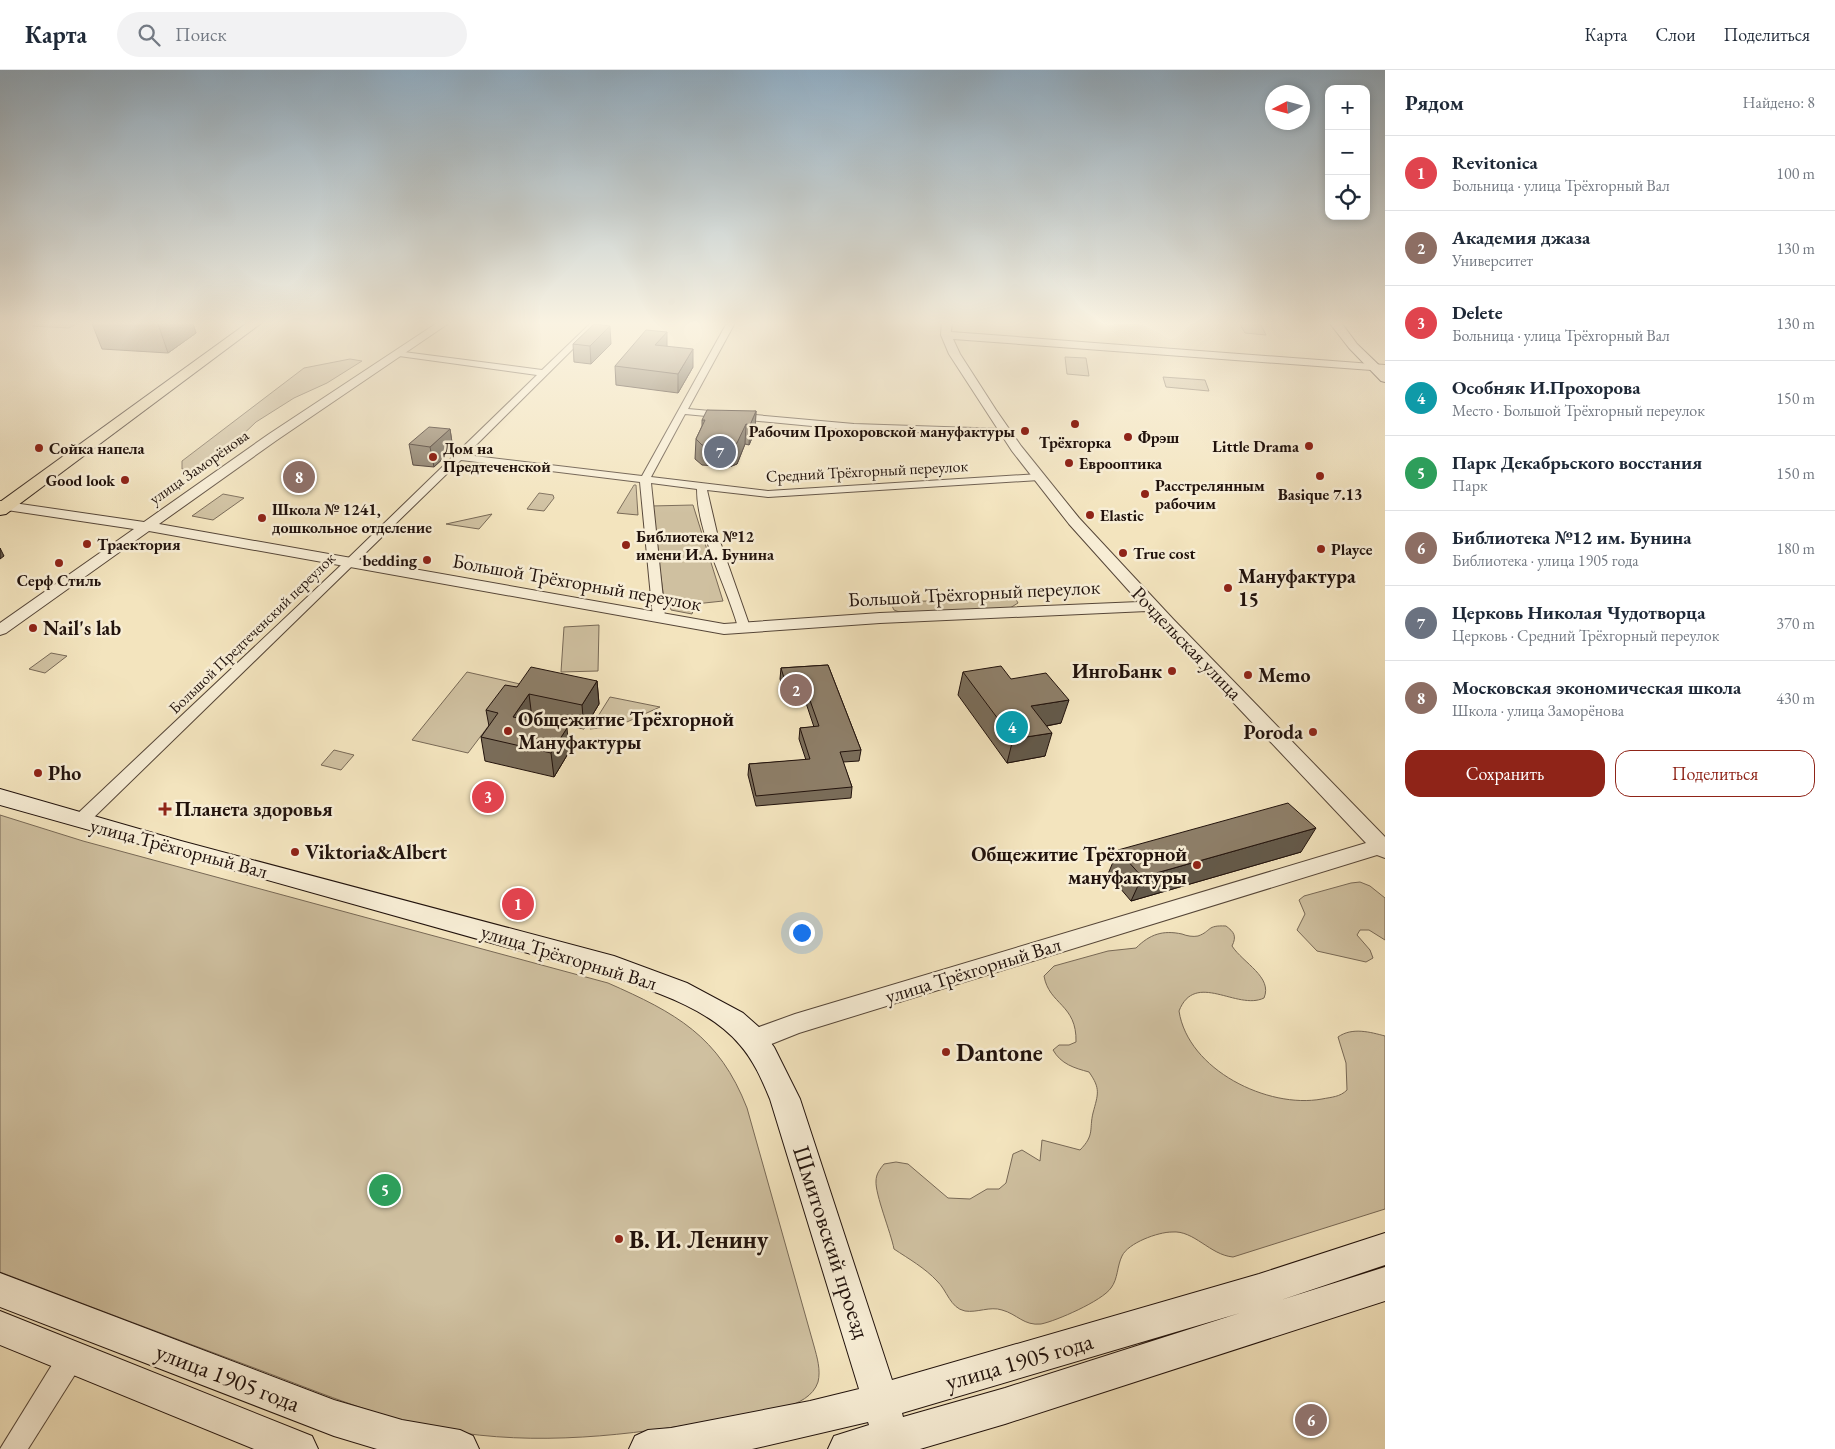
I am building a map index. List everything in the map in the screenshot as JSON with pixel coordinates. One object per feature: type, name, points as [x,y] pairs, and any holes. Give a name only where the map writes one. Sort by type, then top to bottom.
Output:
[{"type":"main road","points":[[1,504],[157,385]]},
{"type":"main road","points":[[1,504],[168,385]]},
{"type":"main road","name":"улица Трёхгорный Вал","points":[[0,797],[80,821],[613,967],[701,1002],[732,1021],[754,1040]]},
{"type":"main road","name":"Шмитовский проезд","points":[[754,1040],[772,1068],[786,1099],[893,1444]]},
{"type":"main road","name":"улица 1905 года","points":[[648,1449],[671,1447],[810,1419],[881,1401],[1259,1291],[1385,1249]]},
{"type":"main road","name":"улица 1905 года","points":[[847,1449],[893,1444],[1014,1403],[1385,1284]]},
{"type":"main road","name":"улица 1905 года","points":[[0,1290],[334,1418],[402,1438],[460,1449]]},
{"type":"main road","name":"улица 1905 года","points":[[0,1328],[298,1449]]},
{"type":"street","name":"улица Заморёнова","points":[[0,630],[144,526],[351,385]]},
{"type":"street","name":"Большой Предтеченский переулок","points":[[80,821],[459,458],[531,385]]},
{"type":"street","points":[[659,618],[644,479],[697,385]]},
{"type":"street","name":"Рочдельская улица","points":[[974,385],[1004,432],[1113,565],[1383,848]]},
{"type":"street","points":[[683,412],[865,428],[1004,432]]},
{"type":"street","name":"Средний Трёхгорный переулок","points":[[459,458],[774,494],[1039,477]]},
{"type":"street","points":[[702,486],[701,491],[707,517],[744,628]]},
{"type":"street","name":"Большой Трёхгорный переулок","points":[[1,504],[144,526],[349,564],[724,629],[880,618],[1151,606]]},
{"type":"street","name":"улица Трёхгорный Вал","points":[[754,1040],[794,1024],[1383,848]]},
{"type":"street","points":[[13,1449],[72,1356]]},
{"type":"shaded area","points":[[281,385],[322,385],[294,398],[256,422],[235,442],[191,470],[182,469],[182,461]]},
{"type":"shaded area","points":[[1166,385],[1207,385],[1209,391],[1166,387]]},
{"type":"shaded area","points":[[634,485],[636,485],[638,515],[617,513]]},
{"type":"shaded area","points":[[539,493],[553,495],[554,498],[544,511],[527,509]]},
{"type":"shaded area","points":[[223,494],[244,498],[213,520],[192,516]]},
{"type":"shaded area","points":[[693,505],[723,601],[695,604],[692,614],[671,610],[669,599],[664,599],[651,506]]},
{"type":"shaded area","points":[[492,514],[479,529],[446,524]]},
{"type":"shaded area","points":[[1012,592],[1018,603],[1010,608],[902,613],[894,610],[892,606],[896,602],[991,599],[1002,593]]},
{"type":"shaded area","points":[[599,625],[598,671],[561,672],[564,627]]},
{"type":"shaded area","points":[[51,653],[67,656],[45,673],[29,669]]},
{"type":"shaded area","points":[[467,672],[520,684],[468,753],[412,740]]},
{"type":"shaded area","points":[[610,697],[660,707],[618,726],[590,729]]},
{"type":"shaded area","points":[[334,750],[354,755],[341,770],[321,765]]},
{"type":"shaded area","points":[[0,815],[83,841],[608,983],[654,1005],[674,1017],[709,1045],[723,1062],[736,1083],[747,1108],[817,1359],[819,1377],[813,1391],[805,1399],[782,1408],[633,1433],[565,1438],[531,1438],[496,1437],[462,1433],[409,1422],[358,1407],[0,1272]]},
{"type":"shaded area","points":[[1360,882],[1370,886],[1385,898],[1385,940],[1369,930],[1360,930],[1357,935],[1370,950],[1373,958],[1366,962],[1317,951],[1297,930],[1305,914],[1299,900],[1304,896]]},
{"type":"shaded area","points":[[1226,926],[1234,934],[1232,946],[1261,977],[1266,990],[1264,998],[1253,1001],[1206,992],[1195,994],[1186,999],[1179,1011],[1186,1032],[1198,1051],[1214,1067],[1234,1081],[1255,1091],[1278,1098],[1301,1101],[1332,1097],[1342,1094],[1347,1090],[1346,1063],[1338,1037],[1355,1031],[1385,1036],[1385,1209],[1233,1257],[1217,1252],[1180,1232],[1166,1232],[1152,1236],[1125,1251],[1120,1260],[1113,1284],[1106,1293],[1078,1310],[1041,1324],[1025,1322],[997,1309],[965,1311],[960,1309],[932,1276],[894,1249],[876,1187],[878,1172],[884,1164],[896,1162],[908,1164],[948,1198],[970,1199],[987,1189],[999,1189],[1006,1183],[1013,1154],[1022,1150],[1040,1161],[1042,1140],[1080,1150],[1090,1136],[1097,1087],[1089,1072],[1064,1062],[1053,1050],[1059,1045],[1069,1045],[1076,1042],[1075,1029],[1068,1012],[1051,993],[1044,976],[1054,966],[1108,951],[1136,948],[1146,939],[1157,934],[1169,933],[1196,936],[1212,927]]},
{"type":"building","points":[[707,410],[756,411],[750,425],[746,424],[737,443],[730,446],[702,445],[696,439],[705,420],[702,420]]},
{"type":"building","points":[[429,427],[450,429],[430,447],[409,444]]},
{"type":"building","points":[[828,665],[861,750],[840,752],[852,787],[756,796],[749,764],[810,759],[800,728],[819,726],[806,689],[788,691],[781,668]]},
{"type":"building","points":[[1001,666],[1011,679],[1046,673],[1069,700],[1031,706],[1052,733],[1013,739],[963,672]]},
{"type":"building","points":[[531,667],[597,681],[582,705],[529,694],[513,717],[567,728],[551,753],[481,737],[498,713],[486,710],[505,685],[517,687]]},
{"type":"building","points":[[1288,803],[1316,828],[1142,877],[1118,850]]},
{"type":"place","name":"Трёхгорка","points":[[1075,424]]},
{"type":"place","name":"Рабочим Прохоровской мануфактуры","points":[[1025,431]]},
{"type":"place","name":"Фрэш","points":[[1128,437]]},
{"type":"place","name":"Little Drama","points":[[1309,446]]},
{"type":"place","name":"Сойка напела","points":[[39,448]]},
{"type":"place","name":"Церковь Николая Чудотворца","points":[[720,452]]},
{"type":"place","name":"Дом на Предтеченской","points":[[433,457]]},
{"type":"place","name":"Еврооптика","points":[[1069,463]]},
{"type":"place","name":"Basique 7.13","points":[[1320,476]]},
{"type":"place","name":"Московская экономическая школа","points":[[299,477]]},
{"type":"place","name":"Good look","points":[[125,480]]},
{"type":"place","name":"Расстрелянным рабочим","points":[[1145,494]]},
{"type":"place","name":"Elastic","points":[[1090,515]]},
{"type":"place","name":"Школа № 1241, дошкольное отделение","points":[[262,518]]},
{"type":"place","name":"Траектория","points":[[87,544]]},
{"type":"place","name":"Библиотека №12 имени И.А. Бунина","points":[[626,545]]},
{"type":"place","name":"Playce","points":[[1321,549]]},
{"type":"place","name":"True cost","points":[[1123,553]]},
{"type":"place","name":"bedding","points":[[427,560]]},
{"type":"place","name":"Серф Стиль","points":[[59,563]]},
{"type":"place","name":"Мануфактура 15","points":[[1228,588]]},
{"type":"place","name":"Nail's lab","points":[[33,628]]},
{"type":"place","name":"ИнгоБанк","points":[[1172,671]]},
{"type":"place","name":"Memo","points":[[1248,675]]},
{"type":"place","name":"Академия джаза","points":[[796,690]]},
{"type":"place","name":"Особняк И.Прохорова","points":[[1012,727]]},
{"type":"place","name":"Общежитие Трёхгорной Мануфактуры","points":[[508,731]]},
{"type":"place","name":"Poroda","points":[[1313,732]]},
{"type":"place","name":"Pho","points":[[38,773]]},
{"type":"place","name":"Delete","points":[[488,797]]},
{"type":"place","name":"Планета здоровья","points":[[165,809]]},
{"type":"place","name":"Viktoria&Albert","points":[[295,852]]},
{"type":"place","name":"Общежитие Трёхгорной мануфактуры","points":[[1197,865]]},
{"type":"place","name":"Revitonica","points":[[518,904]]},
{"type":"place","name":"Dantone","points":[[946,1052]]},
{"type":"place","name":"Парк Декабрьского восстания","points":[[385,1190]]},
{"type":"place","name":"В. И. Ленину","points":[[619,1239]]},
{"type":"place","name":"Библиотека №12 им. Бунина","points":[[1311,1420]]}]
